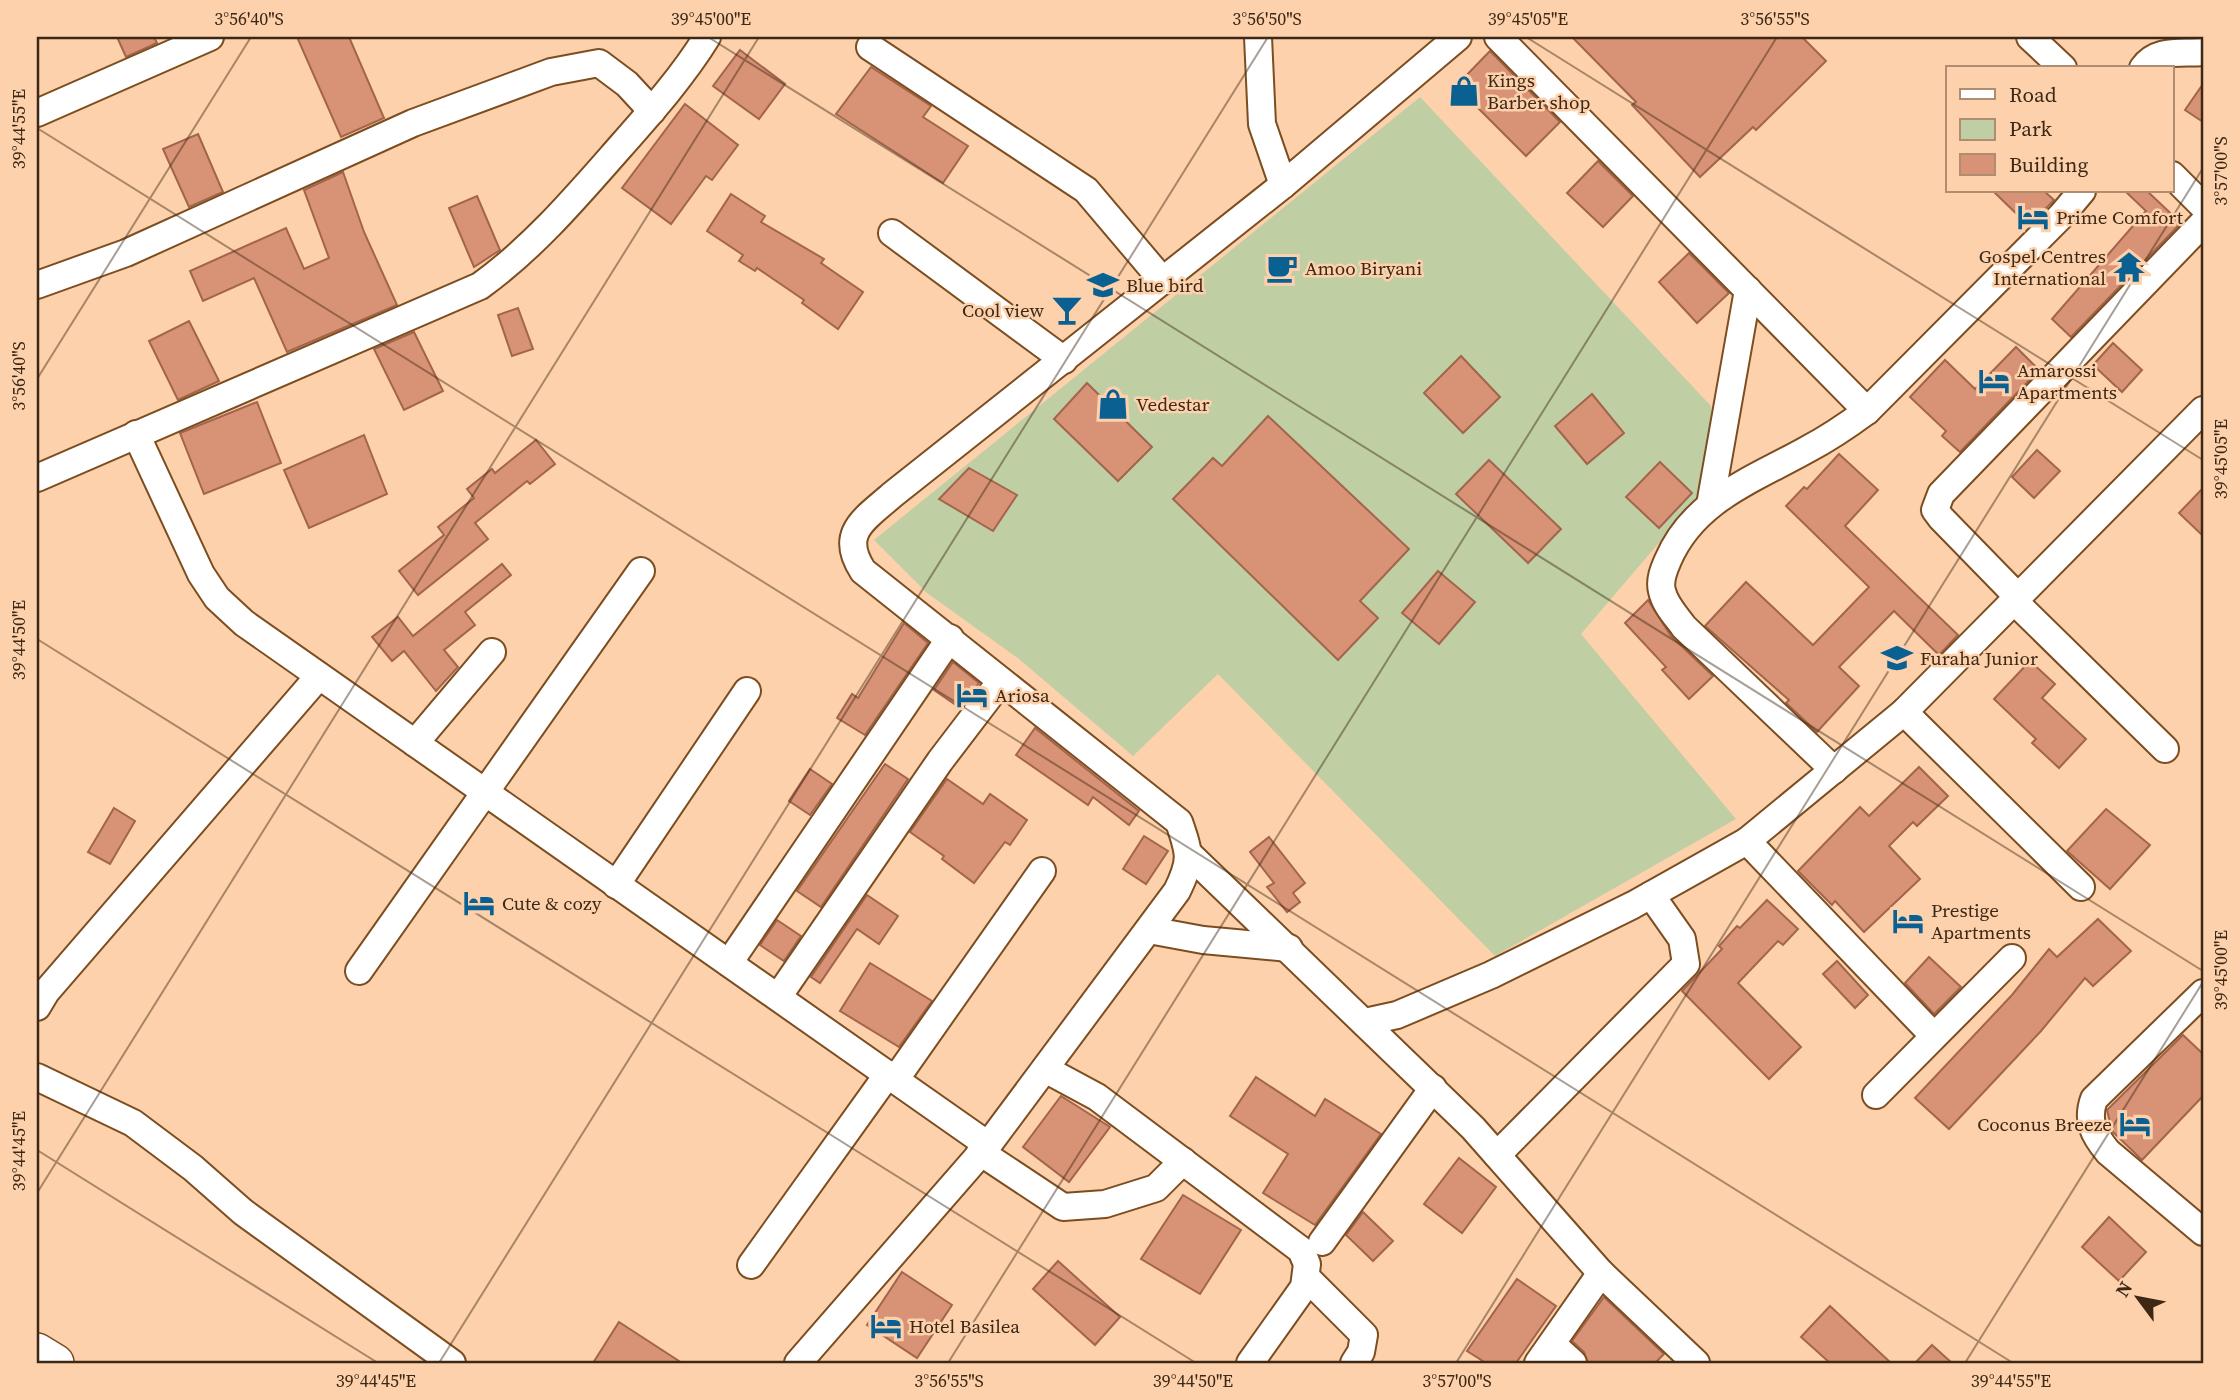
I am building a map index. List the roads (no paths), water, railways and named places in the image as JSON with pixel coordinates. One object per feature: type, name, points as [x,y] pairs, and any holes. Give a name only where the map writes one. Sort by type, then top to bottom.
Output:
[{"type":"highway","points":[[37,1352],[55,1363]]},
{"type":"street","points":[[37,478],[480,286],[514,261],[578,195],[652,111],[707,37]]},
{"type":"street","points":[[1258,37],[1262,124],[1283,185]]},
{"type":"street","points":[[1458,37],[1283,185],[892,495],[856,530],[852,548],[863,571],[1179,822],[1190,855],[1235,902],[1289,948],[1433,1088],[1497,1155],[1601,1273],[1696,1363]]},
{"type":"street","points":[[1498,37],[1867,411]]},
{"type":"street","points":[[2030,37],[2061,66]]},
{"type":"street","points":[[37,113],[198,39]]},
{"type":"street","points":[[2145,66],[2165,45],[2203,52]]},
{"type":"street","points":[[870,47],[1086,190],[1163,281]]},
{"type":"street","points":[[37,285],[126,253],[413,123],[551,72],[599,63],[626,84],[652,111]]},
{"type":"street","points":[[2174,177],[2203,206]]},
{"type":"street","points":[[1834,770],[1684,627],[1670,609],[1661,589],[1663,571],[1680,536],[1710,505],[1754,475],[1835,434],[1867,411],[2061,216],[2081,192]]},
{"type":"street","points":[[2165,750],[2016,599],[1935,510],[1941,494],[2203,223]]},
{"type":"street","points":[[892,233],[1064,360]]},
{"type":"street","points":[[1710,505],[1748,290]]},
{"type":"street","points":[[1365,1022],[1397,1015],[1491,975],[1651,895],[1747,841],[1904,712],[2203,410]]},
{"type":"street","points":[[136,434],[185,546],[217,598],[244,622],[891,1077],[1063,1207],[1105,1204],[1156,1188],[1183,1161]]},
{"type":"street","points":[[359,971],[641,571]]},
{"type":"street","points":[[729,963],[950,638]]},
{"type":"street","points":[[415,743],[492,652]]},
{"type":"street","points":[[40,995],[319,676]]},
{"type":"street","points":[[778,997],[940,761],[1001,681]]},
{"type":"street","points":[[616,885],[747,691]]},
{"type":"street","points":[[1904,712],[2081,887]]},
{"type":"street","points":[[1747,841],[1933,1035]]},
{"type":"street","points":[[798,1363],[984,1149],[1177,891],[1187,870],[1190,855]]},
{"type":"street","points":[[751,1265],[1042,871]]},
{"type":"street","points":[[1497,1155],[1686,964],[1682,939],[1651,895]]},
{"type":"street","points":[[1149,930],[1203,940],[1289,948]]},
{"type":"street","points":[[1876,1095],[2012,958]]},
{"type":"street","points":[[2203,993],[2102,1090],[2091,1109],[2095,1137],[2108,1152],[2203,1232]]},
{"type":"street","points":[[1045,1069],[1097,1097],[1301,1250],[1307,1264],[1307,1278],[1250,1363]]},
{"type":"street","points":[[37,1077],[133,1123],[193,1168],[243,1212],[452,1363]]},
{"type":"street","points":[[1322,1242],[1433,1088]]},
{"type":"street","points":[[1573,1363],[1545,1353],[1601,1273]]},
{"type":"street","points":[[1307,1278],[1364,1335],[1361,1352],[1354,1363]]},
{"type":"place","name":"Kings Barber shop","points":[[1464,91]]},
{"type":"place","name":"Prime Comfort","points":[[2033,217]]},
{"type":"place","name":"Gospel Centres International","points":[[2129,267]]},
{"type":"place","name":"Amoo Biryani","points":[[1282,268]]},
{"type":"place","name":"Blue bird","points":[[1103,285]]},
{"type":"place","name":"Cool view","points":[[1067,310]]},
{"type":"place","name":"Amarossi Apartments","points":[[1994,381]]},
{"type":"place","name":"Vedestar","points":[[1113,404]]},
{"type":"place","name":"Furaha Junior","points":[[1897,658]]},
{"type":"place","name":"Ariosa","points":[[972,695]]},
{"type":"place","name":"Cute & cozy","points":[[479,903]]},
{"type":"place","name":"Prestige Apartments","points":[[1908,921]]},
{"type":"place","name":"Coconus Breeze","points":[[2135,1124]]},
{"type":"place","name":"Hotel Basilea","points":[[886,1326]]}]
